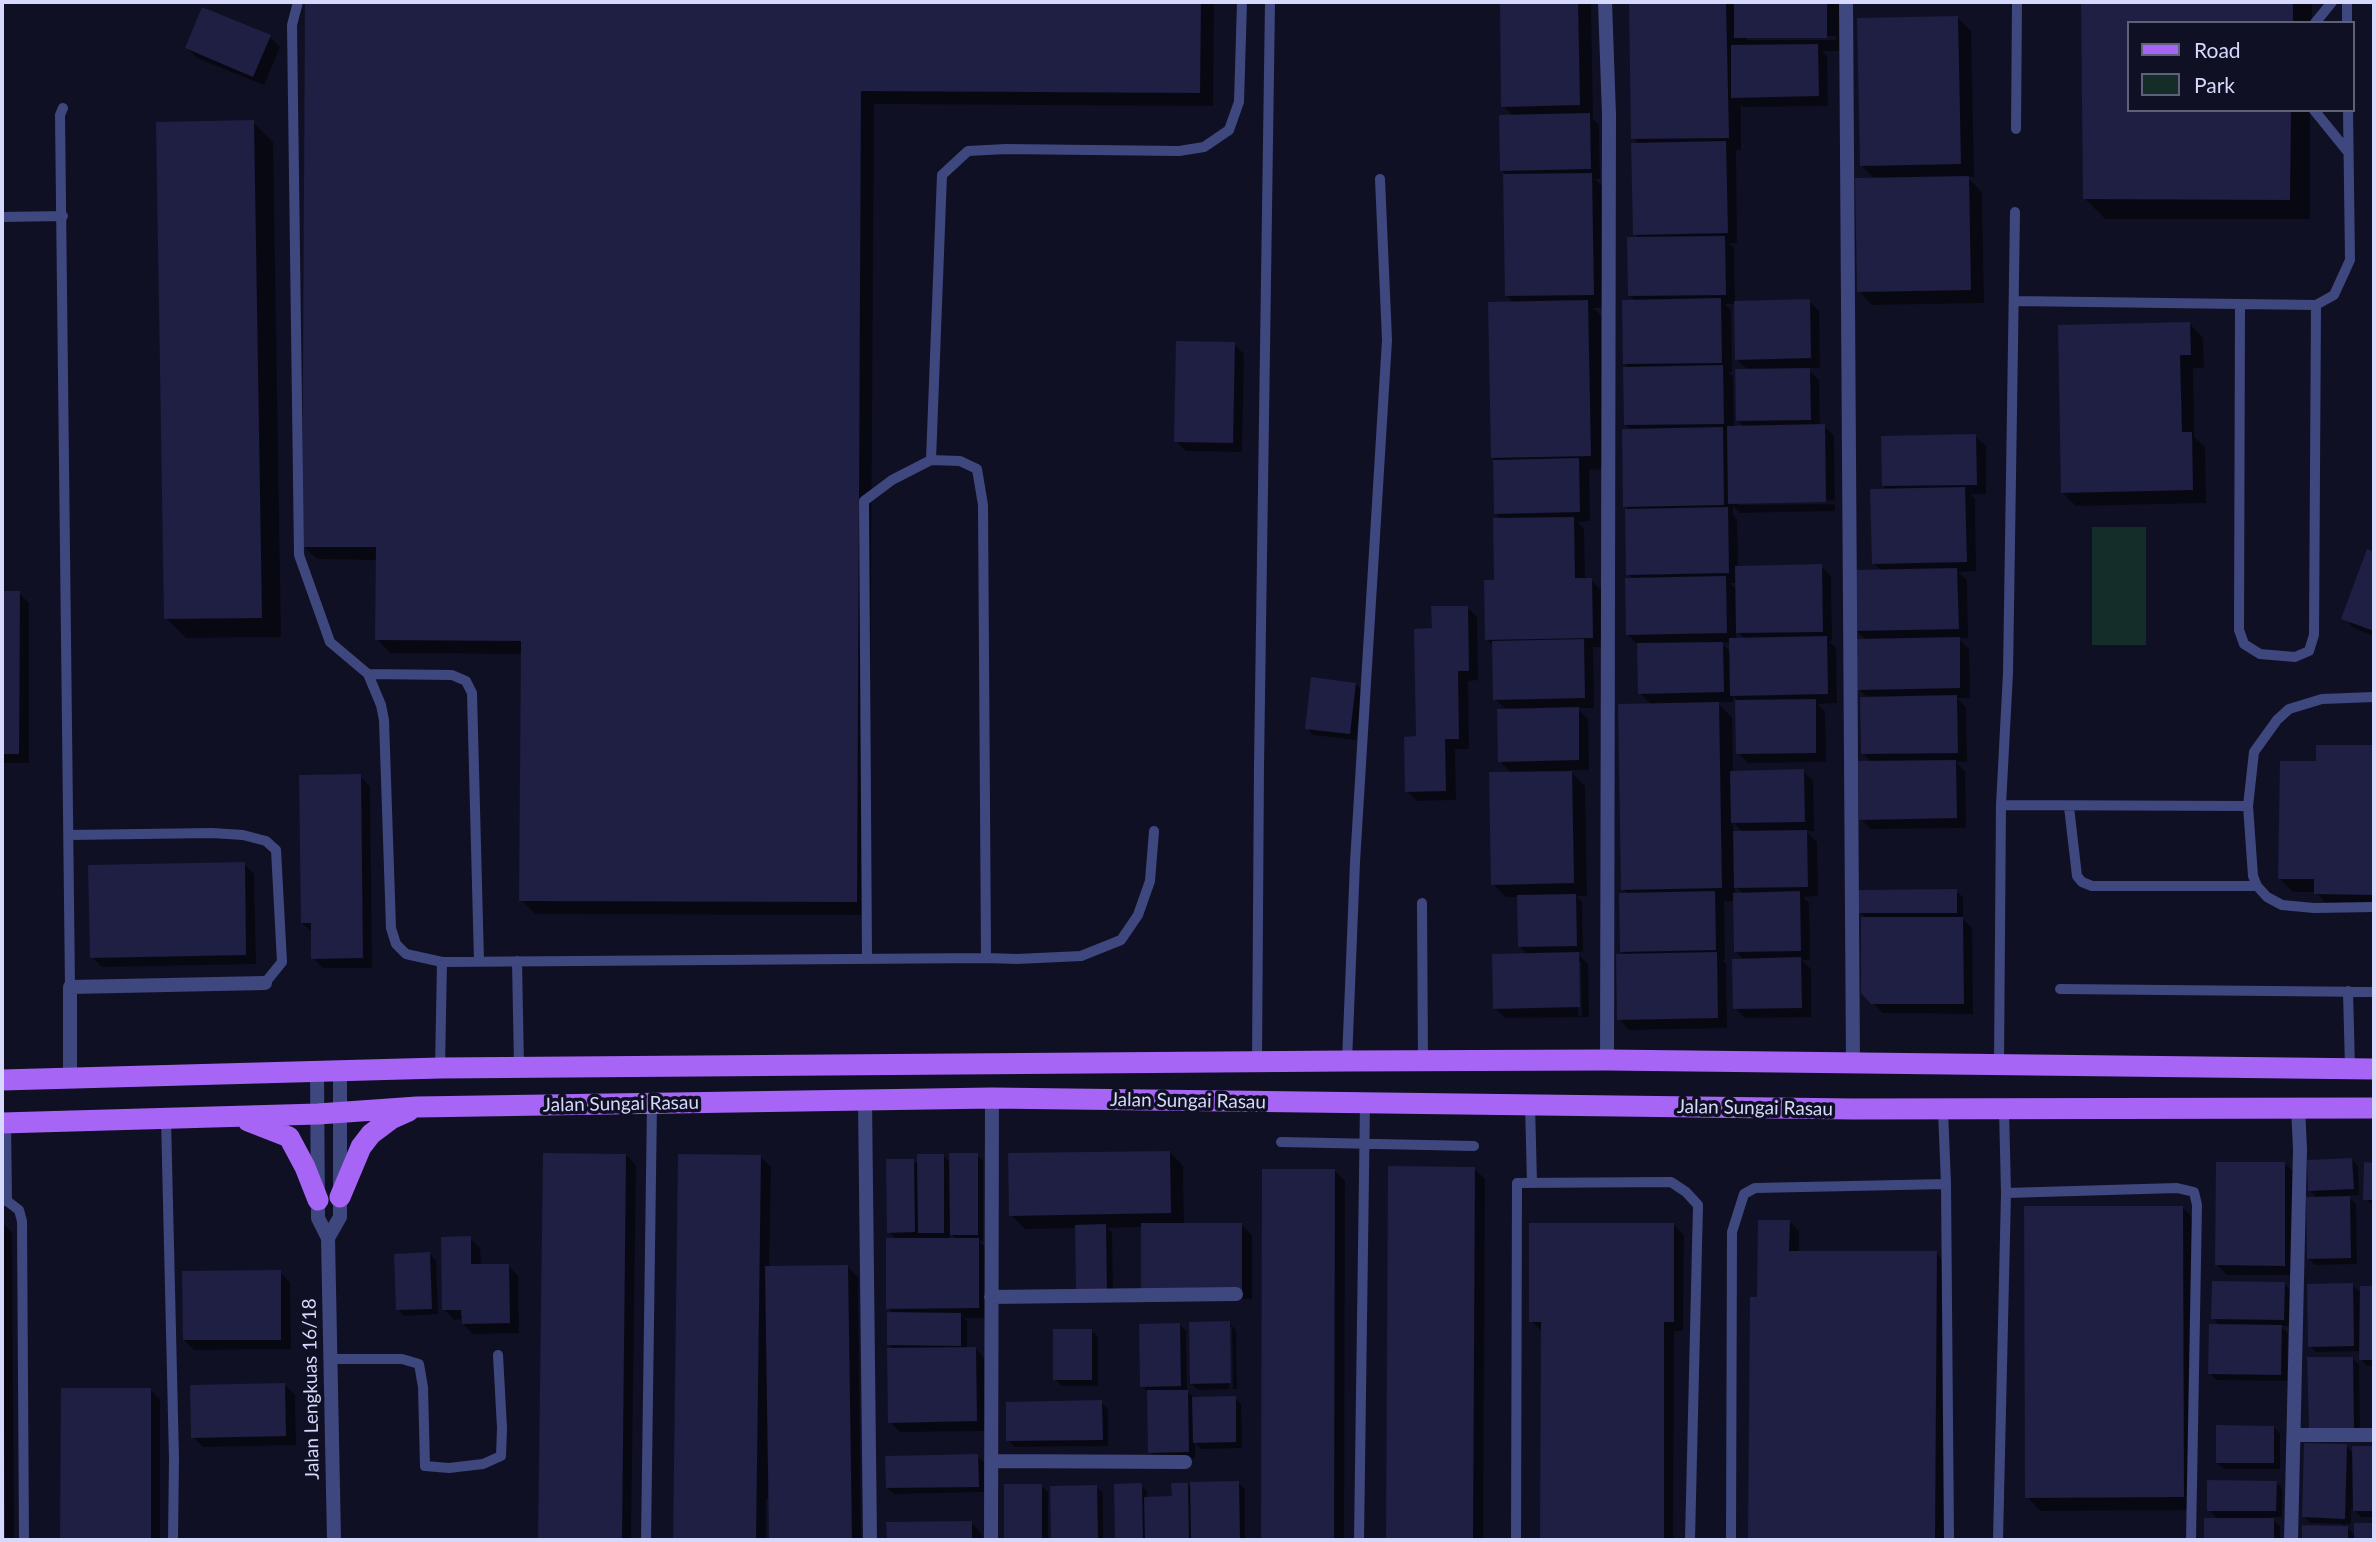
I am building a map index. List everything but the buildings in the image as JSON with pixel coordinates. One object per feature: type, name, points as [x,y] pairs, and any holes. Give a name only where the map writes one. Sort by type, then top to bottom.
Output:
[{"type":"main road","name":"Jalan Sungai Rasau","points":[[2,1080],[440,1068],[1347,1061],[1998,1063],[2374,1069]]},
{"type":"main road","name":"Jalan Sungai Rasau","points":[[4,1123],[318,1114],[417,1107],[992,1098],[1943,1110],[2374,1108]]},
{"type":"main road","points":[[340,1197],[361,1147],[371,1134],[391,1119],[417,1107]]},
{"type":"main road","points":[[206,1117],[250,1121],[289,1137],[318,1200]]},
{"type":"street","points":[[1605,2],[1609,115],[1607,1060]]},
{"type":"street","points":[[1846,2],[1853,1062]]},
{"type":"street","points":[[70,1079],[70,987],[265,983]]},
{"type":"street","name":"Jalan Lengkuas 16/18","points":[[328,1238],[340,1217],[340,1071]]},
{"type":"street","name":"Jalan Lengkuas 16/18","points":[[317,1072],[318,1218],[328,1238],[334,1540]]},
{"type":"street","points":[[991,1540],[992,1098]]},
{"type":"street","points":[[865,1099],[870,1540]]},
{"type":"street","points":[[2291,1540],[2300,1149],[2298,1107]]},
{"type":"street","points":[[991,1297],[1236,1294]]},
{"type":"street","points":[[2294,1435],[2374,1435]]},
{"type":"street","points":[[991,1461],[1185,1462]]},
{"type":"lane","points":[[298,2],[292,25],[299,555],[330,642],[368,674],[382,705],[391,928],[396,944],[405,954],[442,962],[1017,959],[1081,956],[1121,940],[1138,915],[1150,881],[1154,831]]},
{"type":"lane","points":[[931,460],[942,175],[968,151],[1179,151],[1204,147],[1229,130],[1239,102],[1242,2]]},
{"type":"lane","points":[[1257,1062],[1270,2]]},
{"type":"lane","points":[[2016,129],[2017,2]]},
{"type":"lane","points":[[2317,21],[2332,2]]},
{"type":"lane","points":[[2347,2],[2347,21]]},
{"type":"lane","points":[[63,108],[60,115],[70,987]]},
{"type":"lane","points":[[2316,112],[2348,152]]},
{"type":"lane","points":[[2015,301],[2316,305],[2334,295],[2350,260],[2348,112]]},
{"type":"lane","points":[[1347,1061],[1355,862],[1387,340],[1380,179]]},
{"type":"lane","points":[[1998,1063],[2001,805],[2008,660],[2015,212]]},
{"type":"lane","points":[[2,217],[63,216]]},
{"type":"lane","points":[[2240,304],[2239,631],[2244,644],[2260,654],[2295,657],[2309,651],[2314,635],[2316,305]]},
{"type":"lane","points":[[867,958],[864,500],[931,460],[960,461],[977,469],[983,505],[986,958]]},
{"type":"lane","points":[[368,674],[452,675],[466,681],[471,693],[479,961]]},
{"type":"lane","points":[[2374,696],[2322,699],[2289,709],[2277,720],[2254,752],[2248,806],[2253,876],[2257,886],[2267,897],[2282,905],[2314,908],[2374,907]]},
{"type":"lane","points":[[2001,805],[2248,806]]},
{"type":"lane","points":[[2069,807],[2077,876],[2082,882],[2092,886],[2257,886]]},
{"type":"lane","points":[[69,835],[212,833],[243,835],[266,841],[276,850],[282,962],[265,983]]},
{"type":"lane","points":[[1422,903],[1423,1061]]},
{"type":"lane","points":[[517,961],[519,1067]]},
{"type":"lane","points":[[440,1068],[442,962]]},
{"type":"lane","points":[[2060,989],[2374,992]]},
{"type":"lane","points":[[2348,991],[2350,1069]]},
{"type":"lane","points":[[1359,1540],[1365,1102]]},
{"type":"lane","points":[[646,1540],[652,1103]]},
{"type":"lane","points":[[1530,1104],[1532,1183]]},
{"type":"lane","points":[[1998,1540],[2006,1193],[2004,1109]]},
{"type":"lane","points":[[1943,1110],[1949,1540]]},
{"type":"lane","points":[[166,1118],[174,1459],[173,1540]]},
{"type":"lane","points":[[4,1123],[4,1201],[19,1210],[22,1221],[24,1540]]},
{"type":"lane","points":[[1281,1142],[1474,1146]]},
{"type":"lane","points":[[1516,1540],[1517,1183],[1671,1182],[1686,1192],[1698,1205],[1690,1540]]},
{"type":"lane","points":[[1731,1540],[1732,1232],[1744,1194],[1755,1188],[1946,1184]]},
{"type":"lane","points":[[2006,1193],[2177,1188],[2194,1192],[2197,1205],[2191,1540]]},
{"type":"lane","points":[[330,1359],[402,1359],[419,1364],[423,1387],[425,1466],[449,1468],[483,1464],[501,1456],[498,1355]]},
{"type":"green space","points":[[2092,527],[2146,527],[2146,645],[2092,645]]}]
